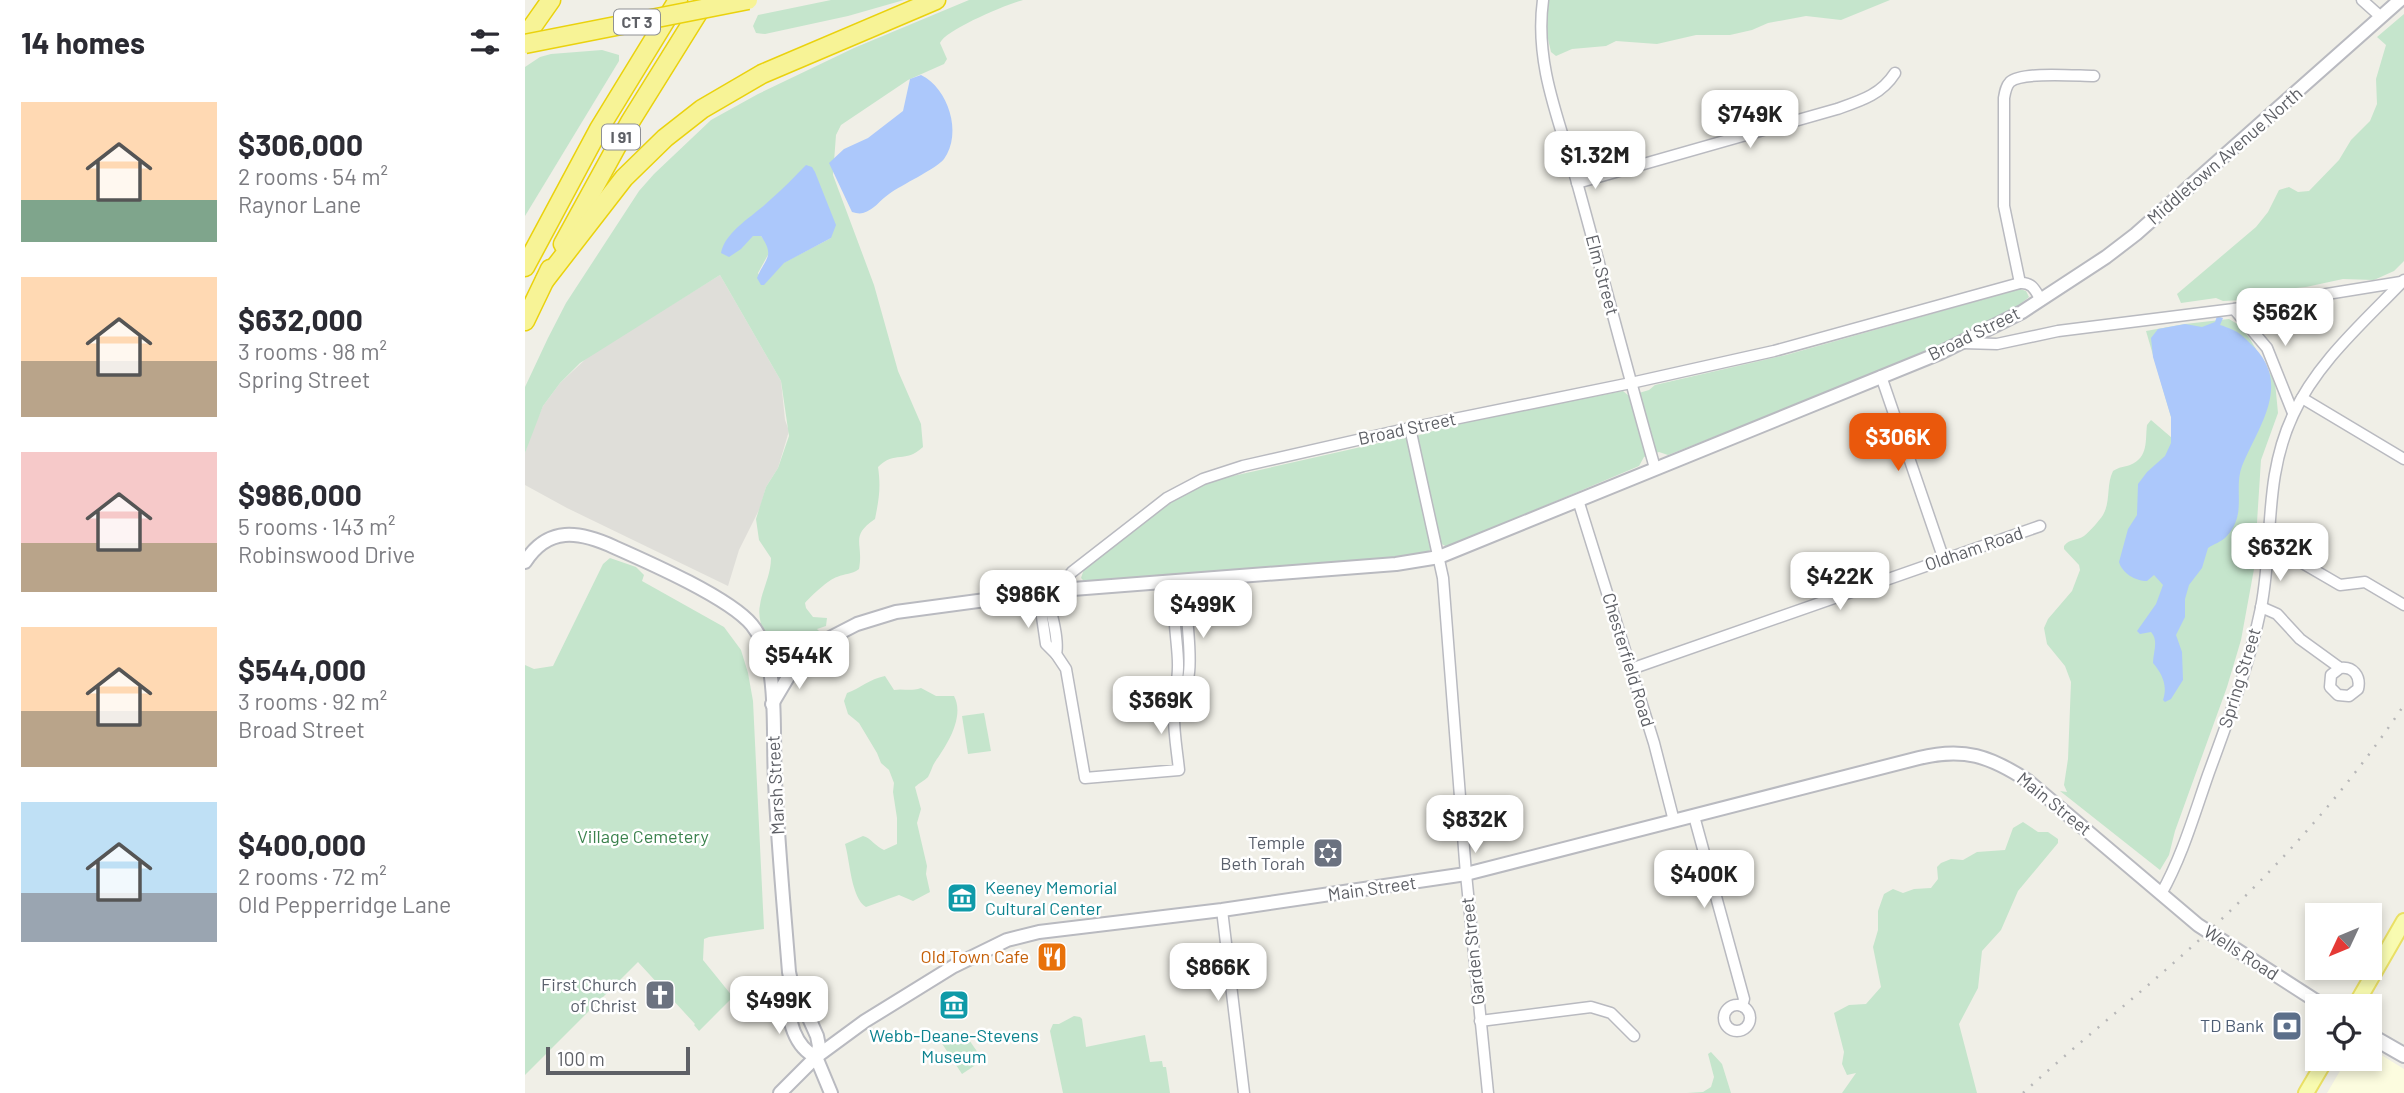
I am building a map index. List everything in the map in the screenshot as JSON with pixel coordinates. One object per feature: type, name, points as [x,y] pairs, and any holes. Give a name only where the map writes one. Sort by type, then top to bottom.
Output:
[{"type":"highway","points":[[525,37],[551,0]]},
{"type":"highway","name":"I 91","points":[[525,267],[599,129],[678,0]]},
{"type":"highway","name":"I 91","points":[[525,321],[613,151],[706,0]]},
{"type":"highway","name":"CT 3","points":[[525,44],[748,0]]},
{"type":"highway","points":[[545,280],[624,178],[665,138],[702,109],[762,74],[936,0]]},
{"type":"main road","points":[[2362,994],[2404,921]]},
{"type":"main road","points":[[2382,1042],[2404,1055]]},
{"type":"main road","points":[[2306,1093],[2319,1071]]},
{"type":"street","name":"Elm Street","points":[[1543,0],[1541,29],[1550,97],[1577,183],[1655,468]]},
{"type":"street","points":[[2362,0],[2382,17]]},
{"type":"street","name":"Middletown Avenue North","points":[[2041,300],[2136,234],[2400,0]]},
{"type":"street","points":[[1577,183],[1837,109],[1875,94],[1895,73]]},
{"type":"street","points":[[2020,283],[2007,226],[2004,196],[2006,89],[2010,82],[2024,76],[2094,76]]},
{"type":"street","name":"Spring Street","points":[[1963,343],[1997,344],[2058,331],[2234,309],[2403,281]]},
{"type":"street","name":"Spring Street","points":[[2161,894],[2174,869],[2234,705],[2261,607],[2272,481],[2293,413],[2336,352],[2403,281]]},
{"type":"street","name":"Broad Street","points":[[770,671],[788,667],[833,636],[875,617],[915,608],[1060,590],[1396,564],[1439,557],[1963,343],[2041,300],[2032,286],[2020,283],[1774,351],[1243,466],[1187,486],[1150,510],[1067,576],[1060,590]]},
{"type":"street","points":[[2234,309],[2267,348],[2293,413]]},
{"type":"street","points":[[1881,376],[1944,560]]},
{"type":"street","points":[[2302,398],[2404,458]]},
{"type":"street","name":"Garden Street","points":[[1410,428],[1445,593],[1466,874],[1488,1093]]},
{"type":"street","name":"Chesterfield Road","points":[[1578,500],[1654,743],[1674,821]]},
{"type":"street","name":"Oldham Road","points":[[1630,668],[2040,526]]},
{"type":"street","name":"Marsh Street","points":[[525,562],[541,544],[559,536],[580,534],[600,540],[707,593],[739,612],[758,635],[770,671],[789,972],[795,999],[805,1009],[817,1035],[819,1046],[816,1058],[805,1051],[797,1038],[790,1010],[795,999]]},
{"type":"street","points":[[2268,550],[2293,557],[2340,585],[2365,582],[2404,606]]},
{"type":"street","points":[[1042,592],[1040,603],[1046,644],[1056,654],[1068,678],[1085,778],[1179,770],[1174,710],[1178,690],[1175,594],[1179,581]]},
{"type":"street","points":[[2261,607],[2277,614],[2300,639],[2340,668]]},
{"type":"street","points":[[772,704],[799,660]]},
{"type":"street","name":"Main Street","points":[[780,1093],[816,1058],[865,1021],[974,955],[1007,940],[1039,932],[1222,910],[1466,874],[1935,754],[1967,753],[1998,764],[2039,789],[2161,894]]},
{"type":"street","points":[[1694,816],[1744,999],[1742,1006]]},
{"type":"street","name":"Wells Road","points":[[2161,894],[2217,939],[2305,994]]},
{"type":"street","points":[[1222,910],[1244,1093]]},
{"type":"street","points":[[1480,1021],[1591,1007],[1611,1013],[1634,1036]]},
{"type":"street","points":[[816,1058],[831,1093]]},
{"type":"shaded area","points":[[720,275],[781,381],[785,420],[789,431],[778,468],[766,487],[760,508],[739,550],[728,586],[525,485],[525,453],[529,439],[543,406],[560,383],[590,355]]},
{"type":"shaded area","points":[[2382,1055],[2404,1069],[2404,1093],[2327,1093],[2340,1071],[2382,1071]]},
{"type":"green space","points":[[831,0],[904,0],[848,16],[765,34],[756,33],[753,26],[758,15]]},
{"type":"green space","points":[[969,0],[1023,0],[953,31],[940,43],[947,59],[944,64],[908,80],[841,125],[836,135],[833,175],[874,285],[898,371],[921,424],[923,447],[911,455],[890,459],[878,467],[879,487],[875,519],[860,536],[859,569],[829,581],[805,603],[813,617],[827,618],[826,626],[817,629],[819,631],[799,653],[780,661],[773,659],[760,618],[760,605],[771,558],[759,540],[756,519],[766,487],[778,468],[789,436],[781,381],[720,275],[580,363],[560,383],[543,406],[525,453],[525,387],[566,303],[639,191],[654,174],[711,120],[854,48]],"holes":[[[769,202],[831,238],[783,263],[764,284],[758,273],[769,253],[768,245],[761,236],[763,207]]]},
{"type":"green space","points":[[1548,0],[1890,0],[1841,20],[1806,16],[1768,23],[1730,35],[1696,35],[1657,44],[1616,41],[1606,46],[1572,49],[1556,56],[1551,52],[1546,30]]},
{"type":"green space","points":[[2404,14],[2404,261],[2394,271],[2374,280],[2343,279],[2306,287],[2266,291],[2244,300],[2223,301],[2216,298],[2181,303],[2177,294],[2256,227],[2268,212],[2279,190],[2289,187],[2298,192],[2309,191],[2339,160],[2351,140],[2370,121],[2377,104],[2376,79],[2386,45],[2377,37]]},
{"type":"green space","points":[[602,50],[619,55],[619,61],[525,216],[525,67],[540,57],[551,54]]},
{"type":"green space","points":[[2020,289],[2026,291],[2029,297],[2013,310],[1932,351],[1668,455],[1659,452],[1644,457],[1639,466],[1447,547],[1440,543],[1424,554],[1412,556],[1084,581],[1081,578],[1084,569],[1131,530],[1179,497],[1215,480],[1495,416],[1623,391],[1629,396],[1649,390],[1655,385],[1786,355]]},
{"type":"green space","points":[[2229,319],[2239,325],[2250,339],[2275,382],[2278,413],[2261,460],[2254,569],[2241,640],[2169,855],[2160,870],[2060,791],[2067,792],[2064,785],[2068,759],[2071,682],[2065,666],[2047,644],[2044,628],[2048,619],[2072,591],[2080,570],[2064,546],[2084,536],[2103,515],[2113,471],[2140,458],[2145,448],[2147,425],[2151,420],[2172,438],[2176,434],[2146,331]]},
{"type":"green space","name":"Village Cemetery","points":[[610,558],[636,567],[644,575],[642,581],[724,627],[741,650],[753,701],[764,929],[704,939],[703,960],[733,997],[699,1031],[638,962],[525,1075],[525,665],[534,669],[553,666],[603,564]]},
{"type":"green space","points":[[885,676],[894,690],[921,688],[936,696],[954,696],[957,713],[949,739],[928,777],[915,787],[921,809],[917,823],[930,892],[913,901],[899,895],[866,907],[854,888],[845,844],[863,836],[884,850],[897,844],[894,783],[889,770],[881,763],[859,723],[848,714],[844,701],[847,693]]},
{"type":"green space","points":[[984,713],[991,751],[968,754],[962,716]]},
{"type":"green space","points":[[2023,822],[2038,832],[2048,832],[2058,839],[2058,843],[2018,891],[2001,930],[1982,951],[1978,988],[1959,1024],[1977,1093],[1842,1093],[1856,1073],[1847,1075],[1842,1064],[1844,1052],[1834,1013],[1849,1005],[1866,1004],[1881,987],[1873,947],[1878,930],[1878,911],[1884,894],[1893,889],[1903,893],[1931,888],[1938,879],[1937,867],[1941,863],[1951,859],[1963,860],[1977,852],[2005,850],[2013,828]]},
{"type":"green space","points":[[1074,1016],[1082,1019],[1086,1047],[1145,1035],[1150,1062],[1162,1061],[1163,1067],[1166,1067],[1170,1093],[1063,1093],[1050,1031],[1053,1024],[1059,1024]]},
{"type":"green space","points":[[955,1030],[962,1040],[967,1037],[983,1060],[962,1074],[939,1039]]},
{"type":"green space","points":[[1711,1052],[1722,1064],[1731,1093],[1687,1093],[1703,1092],[1711,1087],[1714,1077],[1708,1054]]},
{"type":"water","points":[[921,75],[939,90],[950,112],[950,148],[940,163],[889,194],[870,210],[852,212],[829,163],[844,149],[868,138],[903,111],[910,79]]},
{"type":"water","points":[[806,165],[812,167],[815,172],[836,225],[831,238],[784,263],[761,285],[757,278],[767,258],[768,249],[761,236],[753,236],[729,257],[721,253],[724,245],[734,231]]},
{"type":"water","points":[[2217,316],[2223,318],[2220,325],[2243,336],[2265,362],[2271,392],[2263,422],[2242,466],[2237,520],[2226,537],[2208,548],[2202,568],[2189,585],[2185,599],[2185,617],[2176,635],[2182,652],[2183,680],[2171,699],[2165,702],[2163,680],[2153,663],[2153,635],[2151,632],[2140,634],[2137,631],[2156,604],[2163,585],[2154,575],[2147,581],[2134,578],[2123,570],[2119,562],[2128,529],[2137,515],[2138,484],[2165,456],[2171,443],[2171,417],[2153,357],[2151,338],[2158,329],[2185,324],[2202,327],[2215,322]]},
{"type":"railway","points":[[2023,1093],[2175,961],[2254,887],[2333,800],[2404,705]]},
{"type":"place","name":"Temple Beth Torah","points":[[1328,853]]},
{"type":"place","name":"Keeney Memorial Cultural Center","points":[[962,898]]},
{"type":"place","name":"Old Town Cafe","points":[[1052,957]]},
{"type":"place","name":"First Church of Christ","points":[[660,995]]},
{"type":"place","name":"Webb-Deane-Stevens Museum","points":[[954,1005]]},
{"type":"place","name":"TD Bank","points":[[2287,1026]]}]
